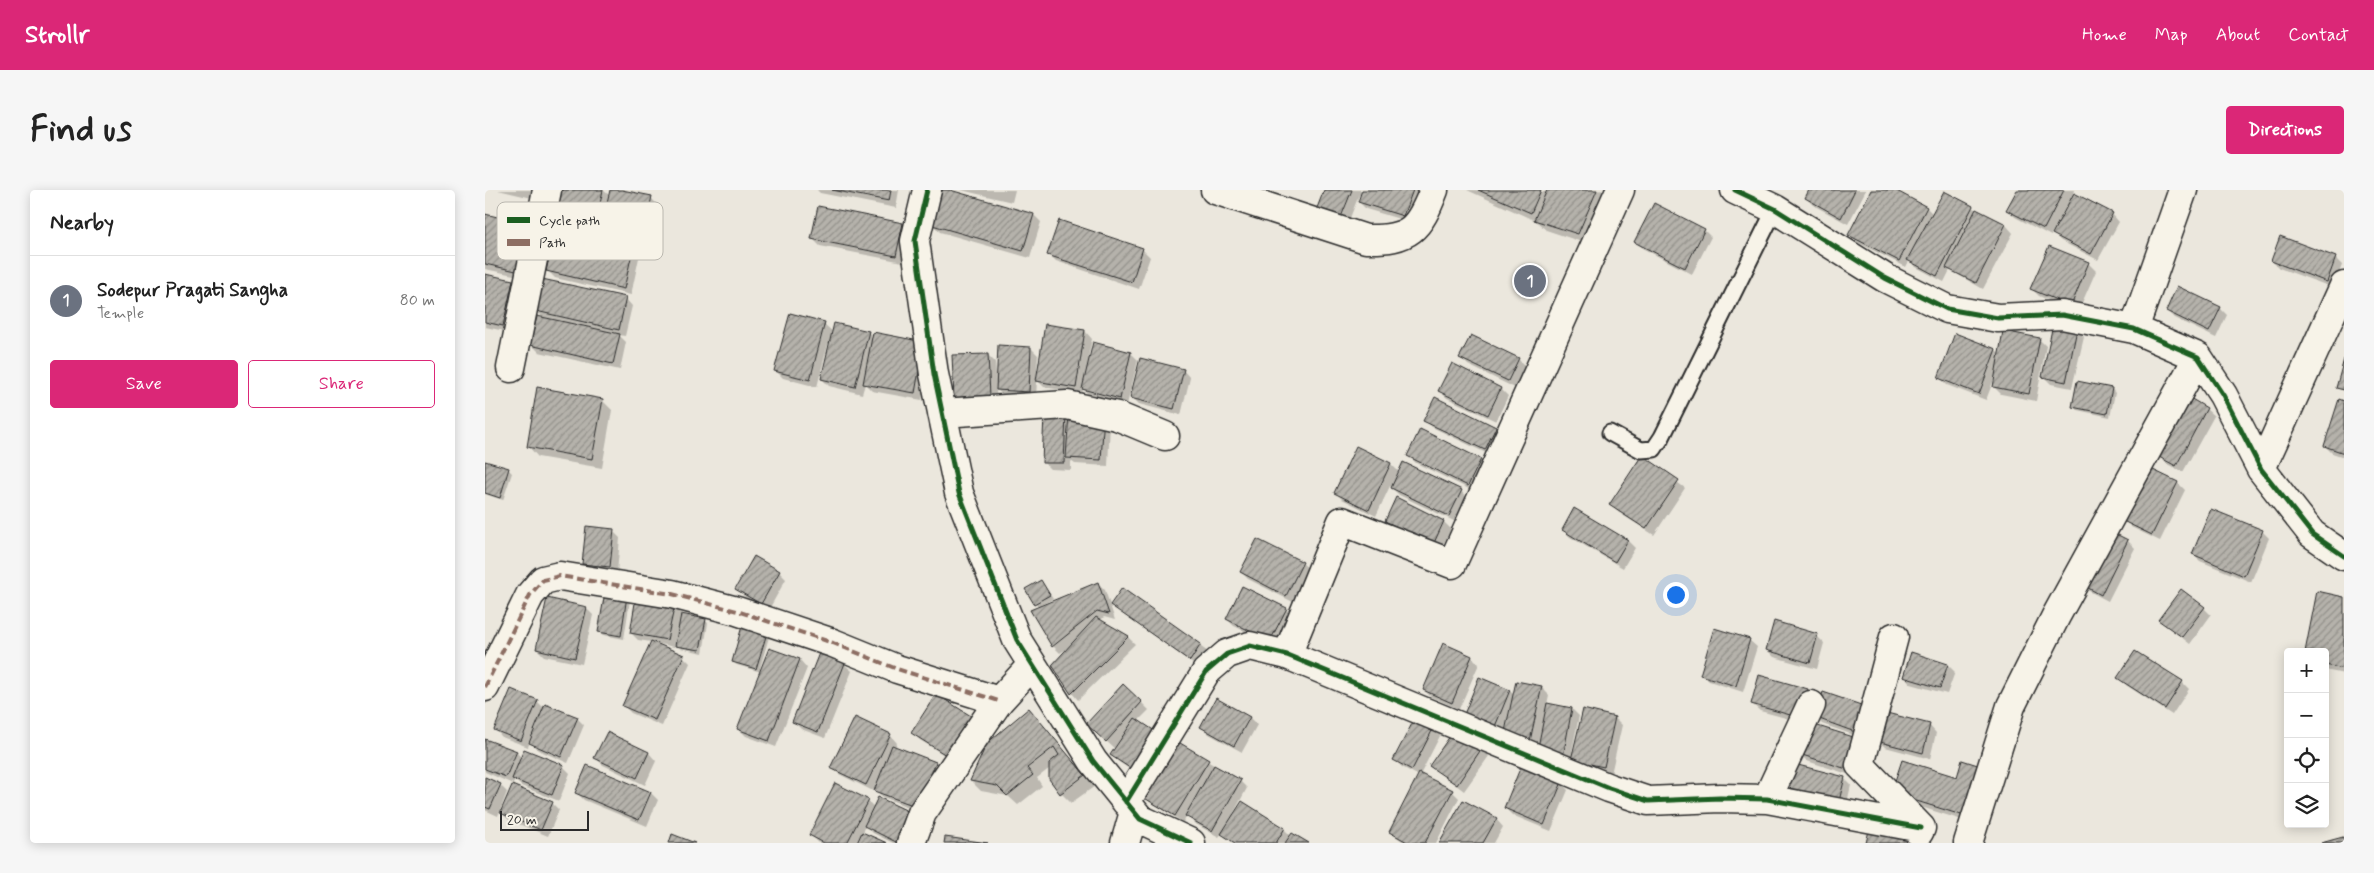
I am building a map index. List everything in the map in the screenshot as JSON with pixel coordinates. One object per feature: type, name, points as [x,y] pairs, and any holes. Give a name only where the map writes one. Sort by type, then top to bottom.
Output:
[{"type":"street","points":[[927,190],[915,241],[934,374],[959,493],[1017,640],[1093,761],[1140,819],[1191,843]]},
{"type":"street","points":[[1215,190],[1367,238],[1387,239],[1406,234],[1421,222],[1434,190]]},
{"type":"street","points":[[1287,655],[1342,521],[1452,564],[1620,190]]},
{"type":"street","points":[[1735,190],[1779,199],[1885,278],[1947,309],[1998,318],[2062,315],[2135,329],[2198,357],[2223,394],[2261,469],[2312,534],[2344,556]]},
{"type":"street","points":[[2135,329],[2183,190]]},
{"type":"street","points":[[511,368],[533,260]]},
{"type":"street","points":[[2261,469],[2344,286]]},
{"type":"street","points":[[1968,843],[2011,706],[2056,616],[2198,357]]},
{"type":"street","points":[[942,413],[1067,405],[1117,416],[1165,436]]},
{"type":"street","points":[[485,687],[530,595],[543,580],[560,576],[673,594],[737,611],[833,643],[897,669],[999,701]]},
{"type":"street","points":[[1894,637],[1860,766],[1918,835]]},
{"type":"street","points":[[1125,843],[1130,807],[1206,672],[1227,654],[1250,646],[1287,655],[1609,788],[1648,801],[1720,798],[1767,799],[1918,835]]},
{"type":"street","points":[[911,843],[922,813],[999,701],[1032,665]]},
{"type":"street","points":[[1767,799],[1811,704]]},
{"type":"lane","points":[[1610,433],[1641,450],[1654,449],[1663,437],[1779,199]]},
{"type":"building","points":[[554,190],[603,190],[600,202],[552,202]]},
{"type":"building","points":[[610,190],[622,190],[652,196],[651,202],[607,202]]},
{"type":"building","points":[[832,190],[891,190],[889,201]]},
{"type":"building","points":[[942,190],[950,190],[1034,214],[1023,251],[932,225]]},
{"type":"building","points":[[1324,190],[1352,190],[1341,217],[1317,208]]},
{"type":"building","points":[[1362,190],[1413,190],[1403,216],[1358,202]]},
{"type":"building","points":[[1478,190],[1541,190],[1531,213]]},
{"type":"building","points":[[1547,190],[1597,190],[1578,234],[1534,220]]},
{"type":"building","points":[[1809,190],[1855,190],[1841,218],[1805,198]]},
{"type":"building","points":[[1871,190],[1895,190],[1927,207],[1899,261],[1848,235]]},
{"type":"building","points":[[2017,190],[2064,190],[2044,229],[2006,210]]},
{"type":"building","points":[[1944,191],[1973,206],[1937,276],[1907,260]]},
{"type":"building","points":[[2074,193],[2113,213],[2091,254],[2052,234]]},
{"type":"building","points":[[1654,203],[1705,229],[1685,268],[1634,242]]},
{"type":"building","points":[[818,206],[903,223],[896,256],[811,239]]},
{"type":"building","points":[[1976,209],[2006,224],[1976,283],[1946,268]]},
{"type":"building","points":[[485,214],[497,217],[497,260],[519,260],[516,271],[485,264]]},
{"type":"building","points":[[1059,220],[1143,248],[1132,282],[1047,255]]},
{"type":"building","points":[[2280,236],[2336,257],[2327,282],[2271,261]]},
{"type":"building","points":[[2049,246],[2089,262],[2071,306],[2030,289]]},
{"type":"building","points":[[548,260],[630,260],[624,289],[546,271]]},
{"type":"building","points":[[485,274],[513,280],[503,326],[485,322]]},
{"type":"building","points":[[542,279],[626,297],[619,330],[536,311]]},
{"type":"building","points":[[2177,286],[2221,307],[2209,332],[2166,311]]},
{"type":"building","points":[[790,313],[825,322],[810,380],[774,371]]},
{"type":"building","points":[[537,316],[620,334],[613,364],[530,345]]},
{"type":"building","points":[[834,323],[869,331],[855,387],[821,379]]},
{"type":"building","points":[[1045,324],[1085,330],[1076,388],[1036,381]]},
{"type":"building","points":[[2053,324],[2077,329],[2066,382],[2042,377]]},
{"type":"building","points":[[2003,331],[2040,338],[2029,394],[1993,387]]},
{"type":"building","points":[[873,332],[924,342],[915,393],[863,384]]},
{"type":"building","points":[[1955,333],[1996,349],[1979,394],[1938,378]]},
{"type":"building","points":[[1471,335],[1519,358],[1508,381],[1459,358]]},
{"type":"building","points":[[1093,342],[1131,352],[1120,399],[1082,389]]},
{"type":"building","points":[[998,345],[1031,347],[1029,392],[996,390]]},
{"type":"building","points":[[988,354],[990,396],[954,398],[952,355]]},
{"type":"building","points":[[1140,358],[1184,369],[1174,409],[1130,398]]},
{"type":"building","points":[[2344,359],[2344,390],[2336,388]]},
{"type":"building","points":[[1452,363],[1501,388],[1488,415],[1438,391]]},
{"type":"building","points":[[2077,381],[2112,388],[2107,414],[2072,407]]},
{"type":"building","points":[[537,387],[603,399],[592,459],[527,447]]},
{"type":"building","points":[[1435,397],[1496,427],[1485,450],[1423,421]]},
{"type":"building","points":[[2190,398],[2207,408],[2176,466],[2159,457]]},
{"type":"building","points":[[2339,399],[2344,401],[2344,453],[2324,446]]},
{"type":"building","points":[[1069,412],[1104,414],[1101,460],[1066,458]]},
{"type":"building","points":[[1044,413],[1066,414],[1064,463],[1042,463]]},
{"type":"building","points":[[1420,429],[1481,459],[1468,486],[1407,456]]},
{"type":"building","points":[[1356,446],[1391,463],[1369,510],[1334,493]]},
{"type":"building","points":[[1642,455],[1679,480],[1646,529],[1609,505]]},
{"type":"building","points":[[485,461],[509,468],[500,498],[485,493]]},
{"type":"building","points":[[1403,462],[1462,490],[1449,516],[1391,488]]},
{"type":"building","points":[[2149,468],[2178,482],[2152,535],[2123,521]]},
{"type":"building","points":[[1396,497],[1444,521],[1433,545],[1385,521]]},
{"type":"building","points":[[1574,508],[1628,540],[1615,562],[1562,530]]},
{"type":"building","points":[[2211,509],[2263,530],[2244,576],[2192,554]]},
{"type":"building","points":[[586,526],[614,529],[610,567],[582,564]]},
{"type":"building","points":[[2106,529],[2128,540],[2101,595],[2079,583]]},
{"type":"building","points":[[1257,539],[1303,562],[1286,596],[1240,572]]},
{"type":"building","points":[[754,556],[780,571],[761,604],[735,589]]},
{"type":"building","points":[[1041,580],[1050,595],[1034,604],[1025,589]]},
{"type":"building","points":[[1098,582],[1109,614],[1097,611],[1052,647],[1030,610]]},
{"type":"building","points":[[1242,586],[1287,608],[1270,641],[1226,619]]},
{"type":"building","points":[[1122,588],[1201,644],[1190,661],[1110,605]]},
{"type":"building","points":[[2181,589],[2205,607],[2182,637],[2158,620]]},
{"type":"building","points":[[2317,591],[2344,597],[2344,669],[2329,666],[2329,648],[2306,648]]},
{"type":"building","points":[[605,592],[627,596],[621,636],[598,632]]},
{"type":"building","points":[[636,597],[675,604],[667,640],[630,633]]},
{"type":"building","points":[[547,598],[587,607],[575,658],[536,649]]},
{"type":"building","points":[[681,614],[706,619],[700,650],[675,646]]},
{"type":"building","points":[[1096,617],[1129,636],[1071,694],[1052,665]]},
{"type":"building","points":[[1774,621],[1818,634],[1810,663],[1766,650]]},
{"type":"building","points":[[742,626],[767,633],[756,669],[732,662]]},
{"type":"building","points":[[1714,628],[1750,639],[1736,686],[1700,675]]},
{"type":"building","points":[[651,641],[684,655],[655,720],[622,706]]},
{"type":"building","points":[[1443,643],[1472,656],[1452,703],[1423,690]]},
{"type":"building","points":[[769,648],[800,659],[769,741],[737,729]]},
{"type":"building","points":[[2135,651],[2183,681],[2165,709],[2117,678]]},
{"type":"building","points":[[1911,652],[1948,664],[1940,688],[1903,677]]},
{"type":"building","points":[[819,653],[845,663],[818,732],[792,722]]},
{"type":"building","points":[[1759,675],[1808,689],[1801,718],[1751,704]]},
{"type":"building","points":[[1479,677],[1510,690],[1494,729],[1463,717]]},
{"type":"building","points":[[1516,681],[1542,686],[1530,741],[1504,736]]},
{"type":"building","points":[[1123,684],[1142,702],[1106,742],[1086,724]]},
{"type":"building","points":[[511,689],[538,700],[521,741],[494,730]]},
{"type":"building","points":[[1823,692],[1864,706],[1855,732],[1814,717]]},
{"type":"building","points":[[936,694],[971,716],[946,755],[911,733]]},
{"type":"building","points":[[1216,698],[1250,717],[1234,746],[1200,727]]},
{"type":"building","points":[[1547,703],[1572,708],[1563,757],[1537,752]]},
{"type":"building","points":[[545,704],[578,717],[561,757],[529,743]]},
{"type":"building","points":[[1029,708],[1085,775],[1060,794],[1049,779],[1049,763],[1059,755],[1054,747],[1027,768],[1033,775],[1007,796],[997,786],[970,781],[987,743]]},
{"type":"building","points":[[1583,709],[1615,717],[1604,767],[1571,760]]},
{"type":"building","points":[[1883,712],[1930,724],[1923,753],[1876,741]]},
{"type":"building","points":[[1416,716],[1435,725],[1412,770],[1393,760]]},
{"type":"building","points":[[855,717],[891,734],[866,785],[830,768]]},
{"type":"building","points":[[1135,718],[1161,735],[1136,772],[1110,755]]},
{"type":"building","points":[[1808,723],[1860,739],[1850,770],[1799,754]]},
{"type":"building","points":[[1455,729],[1482,748],[1457,785],[1429,766]]},
{"type":"building","points":[[607,732],[649,752],[637,778],[594,758]]},
{"type":"building","points":[[485,739],[517,751],[506,777],[485,769]]},
{"type":"building","points":[[1175,740],[1209,760],[1175,816],[1141,796]]},
{"type":"building","points":[[892,745],[936,762],[918,807],[874,791]]},
{"type":"building","points":[[524,749],[564,765],[552,795],[512,779]]},
{"type":"building","points":[[1902,760],[1957,777],[1962,760],[1987,768],[1971,818],[1891,793]]},
{"type":"building","points":[[1794,764],[1845,777],[1838,805],[1786,792]]},
{"type":"building","points":[[587,765],[651,792],[639,820],[575,793]]},
{"type":"building","points":[[1214,765],[1241,780],[1212,831],[1185,816]]},
{"type":"building","points":[[1521,766],[1562,782],[1544,825],[1504,808]]},
{"type":"building","points":[[1419,773],[1453,790],[1425,843],[1409,843],[1389,832]]},
{"type":"building","points":[[485,777],[501,784],[490,809],[485,807]]},
{"type":"building","points":[[835,783],[869,800],[847,843],[824,843],[809,835]]},
{"type":"building","points":[[512,785],[553,802],[541,830],[500,813]]},
{"type":"building","points":[[878,797],[912,813],[898,843],[864,826]]},
{"type":"building","points":[[1463,800],[1497,818],[1483,843],[1439,843]]},
{"type":"building","points":[[1242,801],[1285,828],[1276,843],[1235,843],[1221,834]]},
{"type":"building","points":[[1871,822],[1909,832],[1906,843],[1866,843]]},
{"type":"building","points":[[862,832],[887,843],[857,843]]},
{"type":"building","points":[[1292,833],[1309,843],[1285,843]]},
{"type":"building","points":[[672,834],[695,843],[669,843]]},
{"type":"building","points":[[945,837],[988,843],[944,843]]},
{"type":"building","points":[[2343,837],[2344,843],[2321,843]]},
{"type":"marked path","points":[[485,687],[530,595],[543,580],[560,576],[672,594],[737,611],[833,643],[897,669],[999,701]]},
{"type":"cycle path","points":[[927,190],[915,241],[934,374],[959,493],[1017,640],[1093,761],[1140,819],[1191,843]]},
{"type":"cycle path","points":[[1735,190],[1775,209],[1885,278],[1947,309],[1998,318],[2062,315],[2134,329],[2198,357],[2223,395],[2261,469],[2312,534],[2344,556]]},
{"type":"cycle path","points":[[1126,802],[1206,672],[1227,654],[1250,646],[1287,655],[1609,788],[1648,801],[1720,798],[1767,799],[1921,828]]},
{"type":"place","name":"Sodepur Pragati Sangha","points":[[1530,281]]}]
